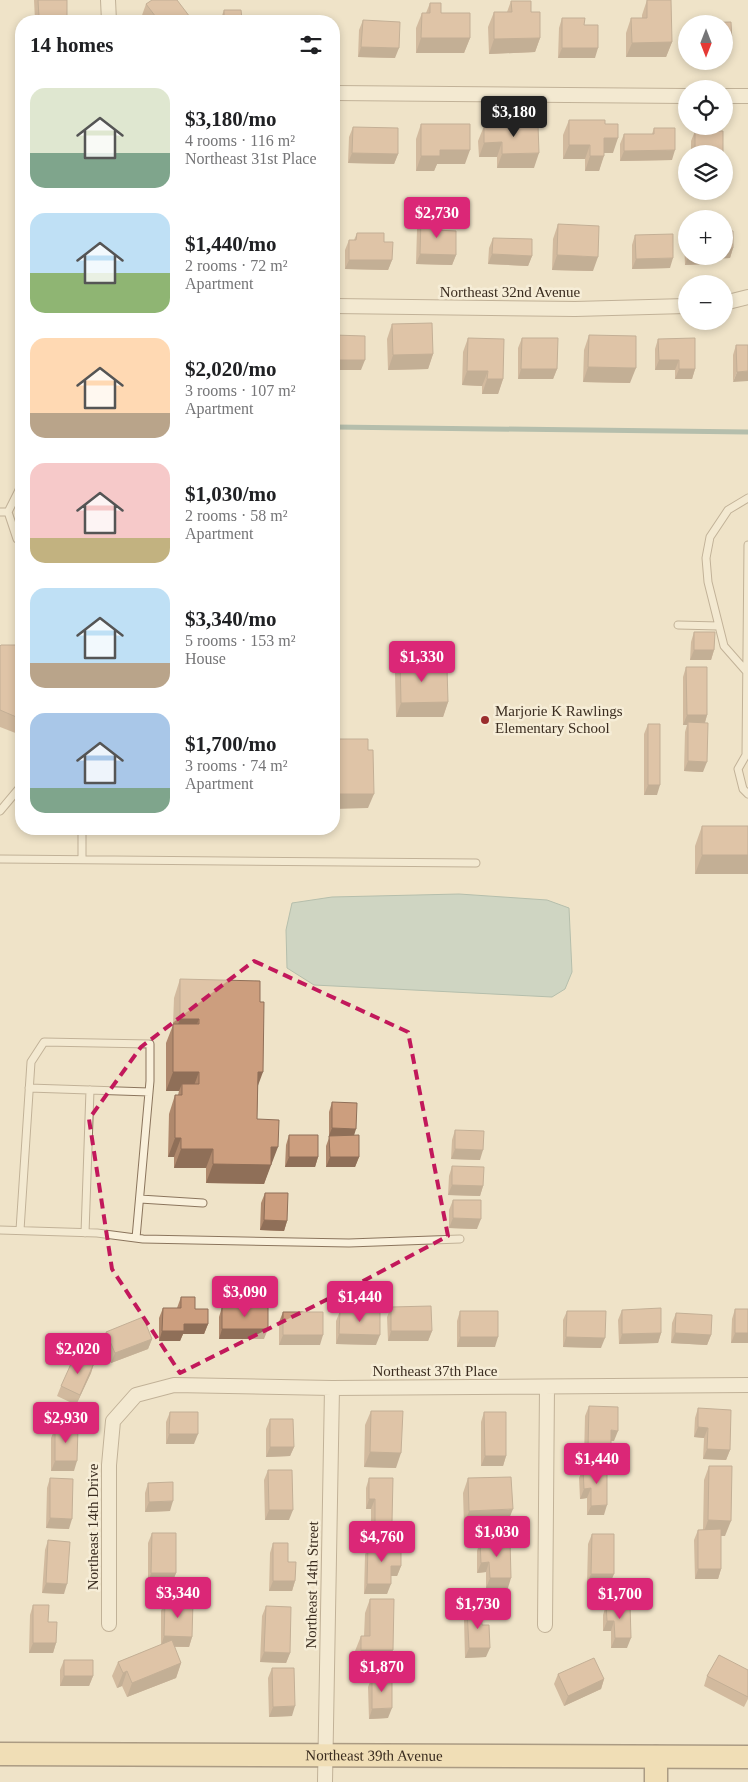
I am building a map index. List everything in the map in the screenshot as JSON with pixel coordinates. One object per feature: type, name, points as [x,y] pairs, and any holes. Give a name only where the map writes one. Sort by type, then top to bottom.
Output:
[{"type":"main road","name":"Northeast 39th Avenue","points":[[0,1754],[748,1757]]},
{"type":"main road","points":[[656,1757],[656,1782]]},
{"type":"street","points":[[108,0],[109,15]]},
{"type":"street","points":[[340,93],[678,96]]},
{"type":"street","points":[[733,96],[748,96]]},
{"type":"street","points":[[733,301],[748,297]]},
{"type":"street","name":"Northeast 32nd Avenue","points":[[340,306],[575,309],[678,306]]},
{"type":"street","name":"Northeast 37th Place","points":[[127,1405],[136,1395],[174,1385],[332,1388],[748,1385]]},
{"type":"street","points":[[545,1625],[547,1387]]},
{"type":"street","name":"Northeast 14th Street","points":[[325,1782],[332,1388]]},
{"type":"street","name":"Northeast 14th Drive","points":[[109,1624],[109,1465],[113,1421],[127,1405]]},
{"type":"lane","points":[[15,495],[4,512],[15,535]]},
{"type":"lane","points":[[746,671],[724,646],[708,582],[706,558],[710,537],[728,510],[748,498]]},
{"type":"lane","points":[[748,545],[747,757],[738,769],[743,789],[748,794]]},
{"type":"lane","points":[[678,625],[719,626]]},
{"type":"lane","points":[[0,811],[15,793]]},
{"type":"lane","points":[[82,835],[82,858]]},
{"type":"lane","points":[[0,859],[82,858],[476,863]]},
{"type":"lane","points":[[20,1230],[31,1062],[44,1042],[150,1044],[149,1092],[136,1238]]},
{"type":"lane","points":[[29,1088],[149,1092]]},
{"type":"lane","points":[[85,1233],[90,1090]]},
{"type":"lane","points":[[140,1199],[203,1203]]},
{"type":"lane","points":[[0,1230],[85,1233],[136,1238],[349,1243],[460,1239]]},
{"type":"highlighted area","points":[[254,961],[408,1032],[448,1236],[352,1287],[180,1373],[112,1269],[89,1119],[141,1047]]},
{"type":"water","points":[[459,894],[547,900],[569,908],[572,972],[565,989],[552,997],[314,985],[287,968],[286,930],[292,903],[332,897]]},
{"type":"building","points":[[38,0],[67,0],[67,15],[39,15]]},
{"type":"building","points":[[152,0],[177,0],[188,15],[154,15],[146,4]]},
{"type":"building","points":[[647,0],[671,0],[672,42],[632,43],[631,18],[647,18]]},
{"type":"building","points":[[511,1],[531,1],[531,12],[540,12],[540,38],[494,39],[494,12],[512,12]]},
{"type":"building","points":[[430,3],[441,3],[441,13],[470,13],[470,38],[421,38],[422,13],[430,13]]},
{"type":"building","points":[[224,10],[241,10],[242,15],[224,15]]},
{"type":"building","points":[[562,18],[585,18],[584,25],[598,25],[598,48],[562,48]]},
{"type":"building","points":[[363,20],[400,22],[399,48],[361,47]]},
{"type":"building","points":[[569,120],[605,120],[605,124],[618,124],[618,138],[604,138],[604,156],[590,156],[590,145],[569,145]]},
{"type":"building","points":[[421,124],[470,124],[470,150],[440,150],[440,156],[421,156]]},
{"type":"building","points":[[538,125],[539,153],[502,154],[502,142],[484,143],[484,126]]},
{"type":"building","points":[[353,127],[398,128],[398,154],[352,153]]},
{"type":"building","points":[[654,128],[675,128],[675,150],[624,151],[624,134],[654,134]]},
{"type":"building","points":[[695,135],[723,135],[723,145],[695,145]]},
{"type":"building","points":[[421,219],[437,219],[436,230],[456,231],[456,255],[420,254]]},
{"type":"building","points":[[558,224],[599,226],[598,257],[557,255]]},
{"type":"building","points":[[357,233],[384,233],[384,242],[393,242],[392,260],[349,260],[349,240],[356,240]]},
{"type":"building","points":[[673,234],[673,258],[636,259],[635,235]]},
{"type":"building","points":[[493,238],[532,239],[532,256],[492,254]]},
{"type":"building","points":[[432,323],[433,354],[393,355],[392,324]]},
{"type":"building","points":[[340,335],[365,336],[365,360],[340,360]]},
{"type":"building","points":[[589,335],[636,336],[636,368],[588,367]]},
{"type":"building","points":[[468,338],[504,339],[503,379],[487,379],[488,371],[467,371]]},
{"type":"building","points":[[522,338],[558,338],[557,369],[521,369]]},
{"type":"building","points":[[695,338],[695,369],[679,369],[679,360],[659,360],[658,339]]},
{"type":"building","points":[[736,345],[748,345],[748,371],[737,372]]},
{"type":"building","points":[[694,632],[715,632],[714,650],[694,650]]},
{"type":"building","points":[[15,645],[15,716],[0,710],[0,646]]},
{"type":"building","points":[[400,658],[418,658],[418,668],[447,668],[448,702],[401,703]]},
{"type":"building","points":[[686,667],[707,667],[707,715],[687,715]]},
{"type":"building","points":[[688,722],[708,723],[707,762],[688,761]]},
{"type":"building","points":[[648,724],[660,724],[660,785],[648,785]]},
{"type":"building","points":[[340,739],[368,739],[368,750],[373,750],[374,794],[340,794]]},
{"type":"building","points":[[702,826],[748,826],[748,855],[702,855]]},
{"type":"building","points":[[180,979],[260,981],[260,1002],[264,1002],[263,1072],[258,1072],[257,1119],[279,1120],[278,1147],[271,1147],[271,1165],[213,1164],[213,1149],[181,1149],[181,1138],[175,1138],[175,1095],[182,1095],[182,1084],[199,1084],[199,1072],[173,1072],[173,1024],[199,1024],[199,1019],[180,1019]]},
{"type":"building","points":[[332,1102],[357,1103],[356,1129],[332,1128]]},
{"type":"building","points":[[455,1130],[484,1131],[483,1150],[455,1149]]},
{"type":"building","points":[[289,1135],[318,1135],[318,1157],[289,1157]]},
{"type":"building","points":[[359,1135],[359,1157],[330,1157],[329,1136]]},
{"type":"building","points":[[452,1166],[484,1167],[483,1186],[452,1185]]},
{"type":"building","points":[[265,1193],[288,1193],[287,1221],[264,1220]]},
{"type":"building","points":[[453,1200],[481,1200],[481,1219],[453,1218]]},
{"type":"building","points":[[181,1297],[195,1297],[195,1309],[208,1309],[208,1324],[184,1324],[184,1331],[162,1331],[163,1308],[181,1308]]},
{"type":"building","points":[[431,1306],[432,1331],[391,1331],[391,1307]]},
{"type":"building","points":[[222,1307],[268,1307],[268,1329],[222,1329]]},
{"type":"building","points":[[661,1308],[661,1333],[622,1334],[622,1310]]},
{"type":"building","points":[[735,1309],[748,1309],[748,1333],[735,1333]]},
{"type":"building","points":[[340,1311],[380,1312],[380,1335],[339,1334]]},
{"type":"building","points":[[460,1311],[498,1311],[498,1337],[460,1337]]},
{"type":"building","points":[[567,1311],[606,1311],[605,1338],[566,1337]]},
{"type":"building","points":[[283,1312],[323,1312],[323,1335],[283,1335]]},
{"type":"building","points":[[676,1313],[712,1315],[711,1335],[675,1333]]},
{"type":"building","points":[[143,1317],[152,1339],[115,1353],[106,1332]]},
{"type":"building","points":[[75,1355],[94,1363],[80,1395],[61,1386]]},
{"type":"building","points":[[589,1406],[618,1407],[618,1431],[611,1430],[611,1448],[588,1448]]},
{"type":"building","points":[[698,1408],[731,1410],[730,1450],[707,1449],[708,1428],[698,1427]]},
{"type":"building","points":[[371,1411],[403,1411],[401,1453],[370,1452]]},
{"type":"building","points":[[170,1412],[198,1412],[198,1434],[169,1434]]},
{"type":"building","points":[[484,1412],[506,1412],[506,1456],[485,1456]]},
{"type":"building","points":[[270,1419],[293,1419],[294,1447],[270,1447]]},
{"type":"building","points":[[55,1428],[78,1428],[77,1461],[55,1461]]},
{"type":"building","points":[[709,1466],[732,1466],[731,1521],[708,1520]]},
{"type":"building","points":[[607,1468],[607,1505],[591,1506],[591,1488],[584,1489],[583,1469]]},
{"type":"building","points":[[268,1470],[292,1470],[293,1510],[269,1510]]},
{"type":"building","points":[[511,1477],[513,1509],[469,1511],[468,1478]]},
{"type":"building","points":[[50,1478],[73,1479],[72,1519],[50,1518]]},
{"type":"building","points":[[369,1478],[393,1478],[392,1522],[375,1522],[375,1499],[369,1499]]},
{"type":"building","points":[[173,1482],[173,1501],[149,1502],[148,1483]]},
{"type":"building","points":[[721,1529],[721,1569],[698,1569],[698,1530]]},
{"type":"building","points":[[152,1533],[176,1533],[176,1573],[151,1573]]},
{"type":"building","points":[[592,1534],[614,1534],[614,1574],[591,1574]]},
{"type":"building","points":[[48,1540],[70,1542],[67,1584],[46,1583]]},
{"type":"building","points":[[510,1540],[511,1578],[490,1578],[489,1562],[481,1563],[480,1541]]},
{"type":"building","points":[[273,1543],[288,1543],[288,1562],[296,1562],[295,1581],[273,1581]]},
{"type":"building","points":[[368,1545],[401,1546],[401,1566],[391,1566],[391,1584],[367,1584]]},
{"type":"building","points":[[370,1599],[394,1599],[393,1650],[361,1650],[361,1636],[370,1636]]},
{"type":"building","points":[[165,1601],[193,1602],[192,1637],[164,1636]]},
{"type":"building","points":[[630,1604],[631,1638],[615,1638],[614,1621],[607,1621],[606,1605]]},
{"type":"building","points":[[33,1605],[49,1605],[48,1622],[57,1622],[56,1643],[33,1643]]},
{"type":"building","points":[[266,1606],[291,1607],[290,1653],[264,1652]]},
{"type":"building","points":[[467,1609],[481,1609],[482,1625],[489,1625],[490,1648],[469,1648]]},
{"type":"building","points":[[172,1640],[181,1663],[132,1683],[127,1671],[123,1673],[118,1662]]},
{"type":"building","points":[[719,1655],[748,1670],[748,1697],[707,1676]]},
{"type":"building","points":[[594,1658],[604,1679],[568,1696],[558,1674]]},
{"type":"building","points":[[64,1660],[93,1660],[93,1676],[64,1676]]},
{"type":"building","points":[[272,1668],[294,1668],[295,1706],[273,1707]]},
{"type":"building","points":[[372,1677],[392,1677],[392,1708],[372,1709]]},
{"type":"waterway","points":[[340,427],[748,432]]},
{"type":"place","name":"Marjorie K Rawlings Elementary School","points":[[485,720]]}]
